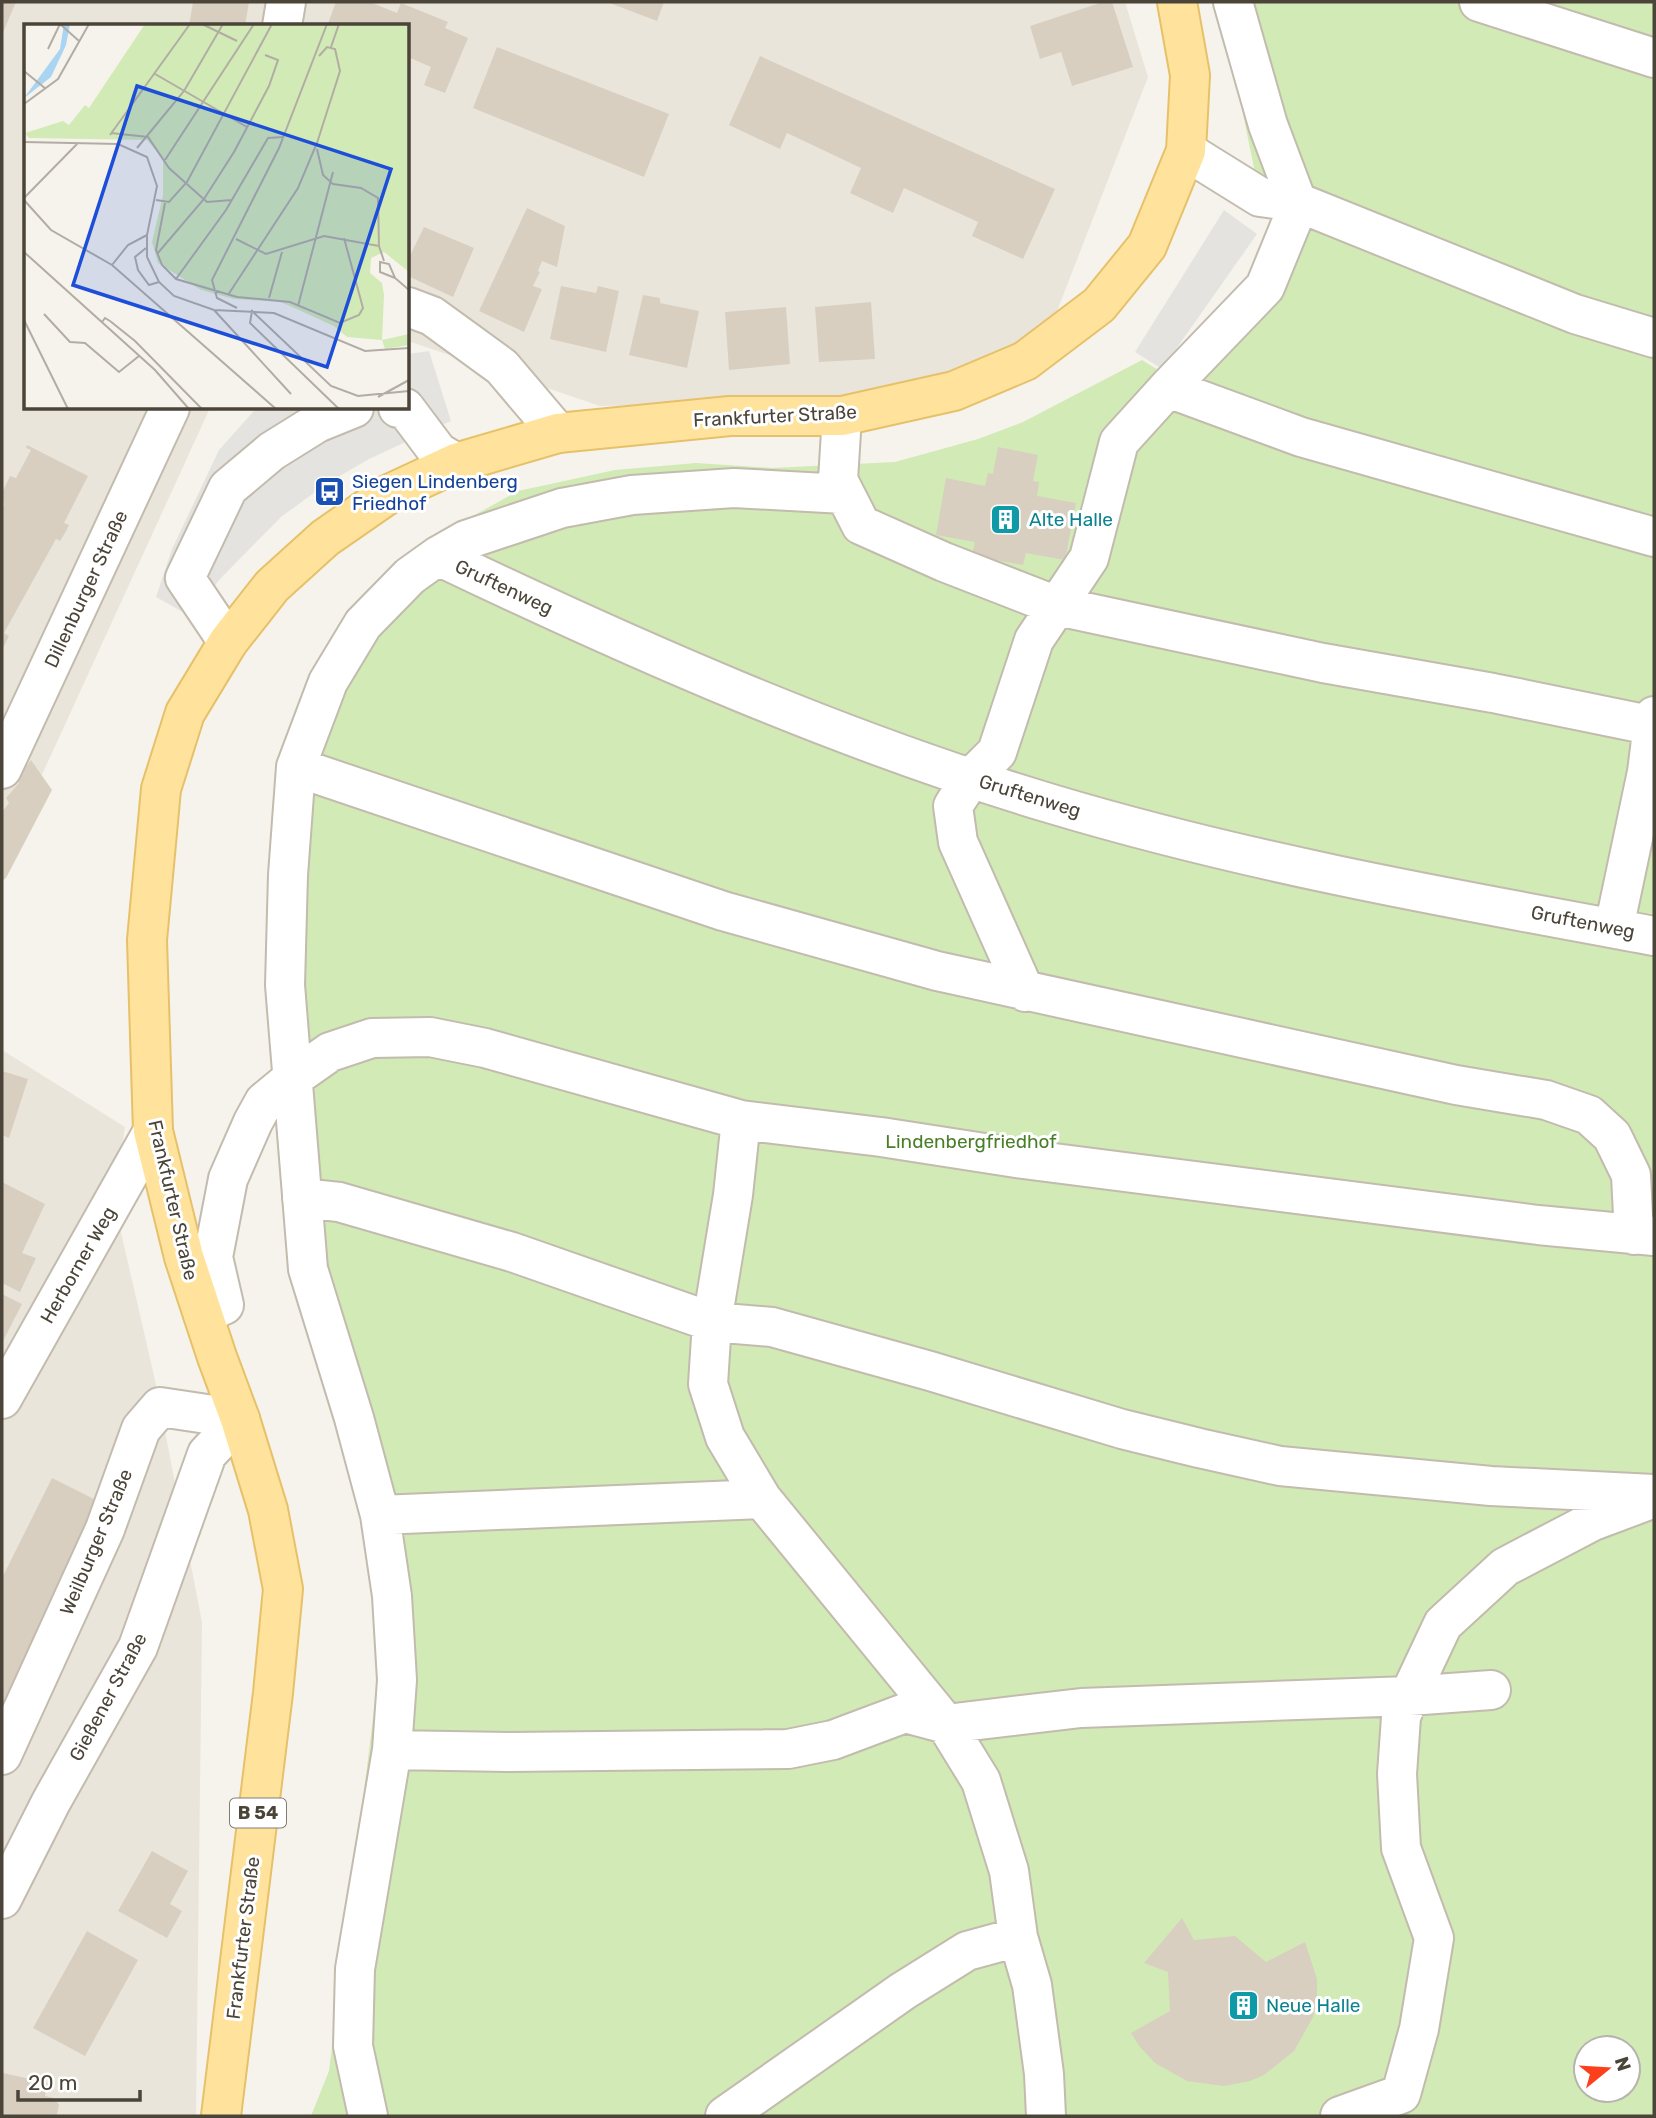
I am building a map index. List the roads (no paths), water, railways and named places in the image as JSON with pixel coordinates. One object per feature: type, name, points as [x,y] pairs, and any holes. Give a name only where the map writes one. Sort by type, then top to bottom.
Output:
[{"type":"main road","name":"Frankfurter Straße","points":[[221,2116],[273,1693],[283,1589],[268,1510],[240,1419],[184,1257],[153,1131],[147,940],[162,789],[185,713],[228,642],[272,586],[325,538],[387,495],[456,463],[558,433],[730,416],[842,416],[954,391],[1025,361],[1099,305],[1147,246],[1186,151],[1190,75],[1178,2]]},
{"type":"street","points":[[282,24],[286,2]]},
{"type":"street","points":[[1025,992],[958,842],[953,806],[971,778],[997,752],[1034,640],[1089,558],[1119,442],[1265,287],[1292,221],[1297,202],[1268,125],[1233,2]]},
{"type":"street","points":[[1479,2],[1654,58]]},
{"type":"street","points":[[1186,151],[1260,197],[1297,202],[1575,314],[1654,338]]},
{"type":"street","points":[[410,308],[432,316],[502,367],[558,433]]},
{"type":"street","points":[[1168,388],[1301,437],[1654,537]]},
{"type":"street","name":"Dillenburger Straße","points":[[2,769],[169,410]]},
{"type":"street","points":[[228,642],[185,578],[228,488],[272,451],[317,423],[349,410]]},
{"type":"street","points":[[406,410],[438,452],[456,463]]},
{"type":"street","points":[[842,416],[838,480],[861,525],[944,562],[1057,606],[1323,663],[1654,723],[1647,772],[1614,928]]},
{"type":"street","points":[[368,2116],[353,2046],[355,1969],[392,1750],[397,1680],[392,1596],[380,1515],[354,1418],[308,1269],[285,985],[288,875],[296,767],[328,682],[363,624],[410,576],[466,540],[562,508],[632,495],[734,488],[844,494]]},
{"type":"street","name":"Gruftenweg","points":[[439,556],[680,666],[844,732],[1052,804],[1199,845],[1399,888],[1654,936]]},
{"type":"street","points":[[202,1314],[224,1305],[213,1257],[228,1180],[264,1102],[293,1077],[330,1052],[372,1038],[430,1037],[511,1055],[741,1120],[1538,1225],[1644,1235],[1632,1175],[1612,1136],[1589,1115],[1546,1100],[1455,1085],[937,971],[723,911],[296,767]]},
{"type":"street","points":[[741,1120],[733,1195],[712,1322],[708,1384],[725,1437],[762,1499],[946,1724],[981,1782],[1009,1871],[1018,1937],[1032,1985],[1044,2074],[1046,2116]]},
{"type":"street","name":"Herborner Weg","points":[[2,1399],[153,1131]]},
{"type":"street","points":[[302,1198],[339,1202],[512,1252],[712,1322],[772,1327],[1122,1429],[1280,1466],[1490,1486],[1654,1496]]},
{"type":"street","name":"Weilburger Straße","points":[[2,1755],[105,1529],[141,1429],[160,1407],[240,1419]]},
{"type":"street","name":"Gießener Straße","points":[[2,1899],[51,1802],[138,1647],[207,1454],[240,1419]]},
{"type":"street","points":[[1340,2116],[1401,2094],[1419,2029],[1434,1938],[1401,1848],[1397,1774],[1401,1717],[1443,1624],[1506,1567],[1593,1521],[1654,1496]]},
{"type":"street","points":[[380,1515],[762,1499]]},
{"type":"street","points":[[392,1750],[508,1752],[788,1749],[833,1740],[905,1713],[946,1724],[1081,1708],[1409,1696],[1490,1690]]},
{"type":"street","points":[[725,2116],[903,1991],[967,1951],[1018,1937]]},
{"type":"place","name":"Siegen Lindenberg Friedhof","points":[[329,492]]},
{"type":"place","name":"Alte Halle","points":[[1006,519]]},
{"type":"place","name":"Neue Halle","points":[[1243,2005]]},
{"type":"park label","name":"Lindenbergfriedhof","points":[[971,1141]]}]
